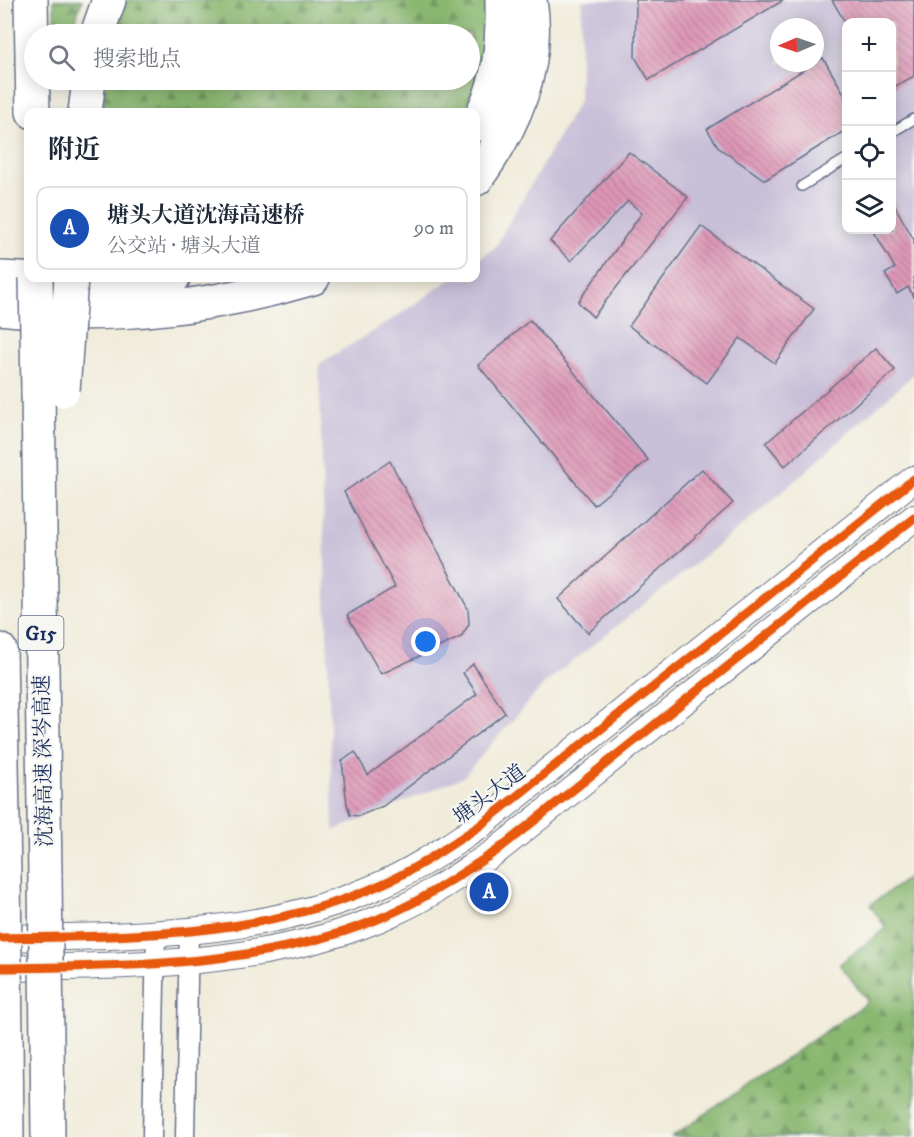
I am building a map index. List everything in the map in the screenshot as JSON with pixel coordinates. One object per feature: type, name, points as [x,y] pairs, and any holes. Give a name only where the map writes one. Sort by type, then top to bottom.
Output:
[{"type":"highway","points":[[31,0],[31,24]]},
{"type":"highway","points":[[101,24],[109,0]]},
{"type":"highway","points":[[480,116],[497,77],[503,38],[502,0]]},
{"type":"highway","points":[[480,173],[515,114],[528,75],[532,43],[530,0]]},
{"type":"highway","points":[[33,90],[33,108]]},
{"type":"highway","points":[[86,108],[88,90]]},
{"type":"highway","points":[[0,278],[24,279]]},
{"type":"highway","points":[[37,282],[51,390]]},
{"type":"highway","points":[[51,390],[70,282]]},
{"type":"highway","points":[[81,282],[115,282]]},
{"type":"highway","points":[[0,308],[58,312],[154,309],[246,296],[298,282]]},
{"type":"highway","name":"沈海高速 深岑高速","points":[[48,1137],[42,671],[51,390]]},
{"type":"highway","name":"沈海高速 深岑高速","points":[[0,650],[7,1137]]},
{"type":"main road","name":"塘头大道","points":[[0,938],[156,933],[268,920],[325,906],[381,885],[430,859],[478,827],[914,479]]},
{"type":"main road","points":[[0,968],[155,964],[274,949],[334,935],[393,913],[446,885],[505,844],[914,518]]},
{"type":"street","points":[[185,1137],[189,930]]},
{"type":"street","points":[[152,1137],[156,933]]},
{"type":"lane","points":[[896,129],[914,119]]},
{"type":"lane","points":[[801,186],[842,161]]},
{"type":"shaded area","points":[[582,0],[914,0],[914,374],[763,509],[543,685],[463,777],[333,831],[319,364],[393,319],[446,282],[480,282],[480,258],[495,247],[579,101]]},
{"type":"green space","points":[[54,0],[82,0],[74,24],[55,24]]},
{"type":"green space","points":[[127,0],[485,0],[486,15],[485,44],[480,72],[480,24],[119,24]]},
{"type":"green space","points":[[105,90],[474,90],[466,108],[102,108]]},
{"type":"green space","points":[[914,874],[914,1137],[672,1137],[868,1002],[840,964],[886,928],[870,905]]},
{"type":"building","points":[[636,0],[784,0],[649,80],[635,57]]},
{"type":"building","points":[[832,0],[914,0],[914,76],[896,86],[896,18],[843,18]]},
{"type":"building","points":[[824,60],[842,90],[842,132],[765,180],[719,148],[707,129],[800,72],[824,72]]},
{"type":"building","points":[[629,152],[688,197],[593,317],[578,302],[642,213],[628,201],[571,261],[550,241]]},
{"type":"building","points":[[896,208],[914,240],[914,297],[908,287],[897,294],[885,274],[895,268],[875,234],[896,234]]},
{"type":"building","points":[[701,226],[814,309],[775,363],[740,338],[707,383],[629,326]]},
{"type":"building","points":[[530,320],[648,460],[594,505],[478,365]]},
{"type":"building","points":[[876,348],[895,370],[785,466],[766,443]]},
{"type":"building","points":[[390,461],[468,609],[469,624],[461,637],[381,674],[347,615],[395,587],[344,492]]},
{"type":"building","points":[[702,469],[733,503],[588,633],[558,599]]},
{"type":"building","points":[[473,664],[505,713],[383,806],[359,816],[350,815],[342,761],[355,752],[368,775],[477,694],[463,673]]},
{"type":"cycle path","points":[[0,938],[145,934],[241,925],[335,902],[406,873],[478,827],[914,479]]},
{"type":"cycle path","points":[[0,968],[150,964],[251,953],[301,944],[349,930],[407,906],[495,852],[914,518]]},
{"type":"place","name":"塘头大道沈海高速桥","points":[[489,892]]}]
